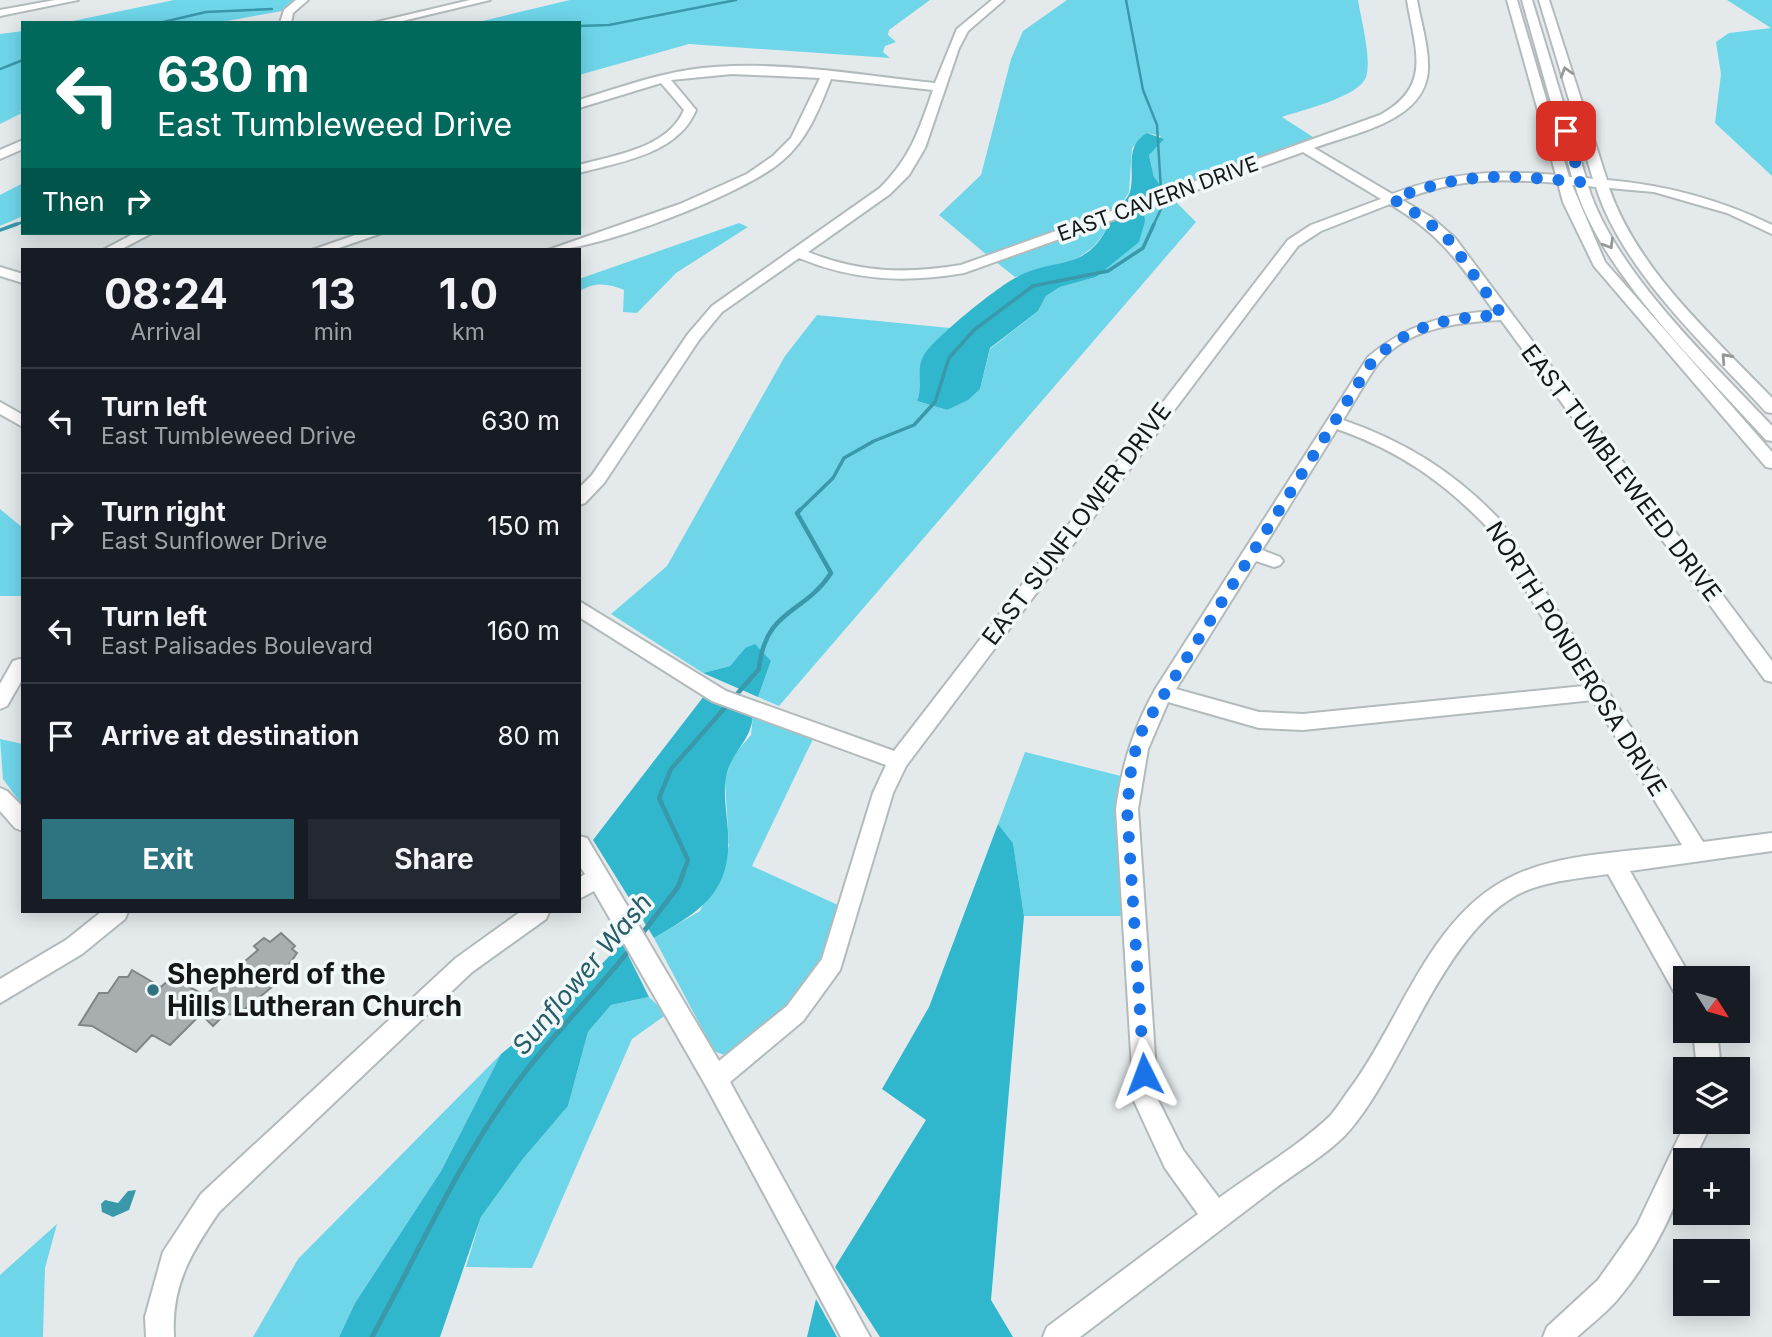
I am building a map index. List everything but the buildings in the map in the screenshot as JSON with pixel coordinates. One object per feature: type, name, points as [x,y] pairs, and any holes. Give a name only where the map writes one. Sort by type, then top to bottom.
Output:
[{"type":"street","points":[[0,13],[73,0]]},
{"type":"street","points":[[286,21],[288,12],[303,0]]},
{"type":"street","points":[[387,21],[485,0]]},
{"type":"street","points":[[581,497],[598,479],[624,443],[704,323],[729,298],[885,191],[904,172],[919,148],[963,29],[999,0]]},
{"type":"street","name":"EAST CAVERN DRIVE","points":[[797,252],[832,268],[873,277],[919,277],[964,269],[1391,115],[1415,99],[1423,80],[1412,0]]},
{"type":"street","points":[[1512,0],[1572,181],[1594,218],[1633,279],[1772,436]]},
{"type":"street","points":[[1527,0],[1572,181],[1580,229],[1599,263],[1772,463]]},
{"type":"street","points":[[1544,0],[1601,184],[1616,221],[1655,280],[1772,408]]},
{"type":"street","points":[[581,103],[664,79],[702,72],[741,70],[940,87]]},
{"type":"street","points":[[561,248],[726,191],[753,177],[777,161],[796,141],[826,77]]},
{"type":"street","points":[[581,168],[656,145],[677,134],[688,120],[690,110],[664,79]]},
{"type":"street","points":[[0,155],[21,145]]},
{"type":"street","name":"EAST TUMBLEWEED DRIVE","points":[[1304,147],[1426,220],[1450,241],[1502,315],[1772,675]]},
{"type":"street","name":"EAST SUNFLOWER DRIVE","points":[[715,1079],[766,1042],[802,1010],[819,987],[832,963],[883,793],[898,761],[1273,265],[1293,243],[1316,228],[1431,184],[1471,176],[1601,184],[1685,201],[1766,230]]},
{"type":"street","points":[[114,248],[141,235]]},
{"type":"street","points":[[325,248],[368,235]]},
{"type":"street","points":[[0,271],[21,278]]},
{"type":"street","points":[[1216,1216],[1174,1159],[1146,1101],[1127,809],[1132,761],[1143,728],[1163,693],[1373,360],[1394,341],[1422,326],[1452,318],[1502,315]]},
{"type":"street","points":[[0,407],[21,421]]},
{"type":"street","name":"NORTH PONDEROSA DRIVE","points":[[1332,422],[1405,449],[1463,490],[1494,524],[1697,851]]},
{"type":"street","points":[[1253,553],[1274,561]]},
{"type":"street","points":[[581,609],[719,696],[898,761]]},
{"type":"street","points":[[0,701],[14,666]]},
{"type":"street","points":[[1163,693],[1259,720],[1303,722],[1597,692]]},
{"type":"street","points":[[0,797],[21,820]]},
{"type":"street","points":[[1057,1337],[1339,1124],[1376,1073],[1446,951],[1467,923],[1493,899],[1522,882],[1555,872],[1772,842]]},
{"type":"street","points":[[581,853],[589,883],[715,1079],[856,1337]]},
{"type":"street","points":[[1614,864],[1673,968]]},
{"type":"street","points":[[0,992],[74,947],[116,913]]},
{"type":"street","points":[[160,1337],[159,1317],[176,1252],[210,1203],[464,965],[537,913]]},
{"type":"street","points":[[1557,1337],[1608,1290],[1639,1245],[1693,1134]]},
{"type":"shaded area","points":[[174,0],[298,0],[282,11],[227,21],[73,21]]},
{"type":"shaded area","points":[[570,0],[930,0],[889,30],[888,35],[896,42],[885,46],[883,52],[890,58],[689,44],[581,74],[581,21],[482,21]]},
{"type":"shaded area","points":[[1067,0],[1358,0],[1368,69],[1366,77],[1353,91],[1316,107],[1282,117],[1316,139],[1165,191],[1154,177],[1149,155],[1161,136],[1147,133],[1132,148],[1129,192],[1120,207],[987,255],[939,215],[981,175],[1011,59],[1023,31]]},
{"type":"shaded area","points":[[1727,0],[1772,0],[1772,176],[1715,123],[1721,74],[1716,42],[1729,33],[1771,28]]},
{"type":"shaded area","points":[[21,31],[21,114],[0,124],[0,34]]},
{"type":"shaded area","points":[[1147,133],[1164,139],[1149,155],[1154,177],[1165,191],[1120,207],[1130,192],[1135,145]]},
{"type":"shaded area","points":[[21,184],[21,217],[0,226],[0,195]]},
{"type":"shaded area","points":[[1172,198],[1196,222],[779,706],[758,697],[771,661],[745,648],[730,666],[703,673],[611,614],[667,566],[785,356],[817,315],[950,328],[930,348],[923,360],[921,391],[917,401],[947,410],[980,389],[990,349],[1038,311],[1046,296],[1060,287],[1096,277],[1143,208]]},
{"type":"shaded area","points":[[1143,208],[1145,221],[1139,242],[1096,277],[1060,287],[1046,296],[1038,311],[990,348],[980,389],[968,400],[947,410],[917,401],[921,360],[924,355],[980,302],[1030,271],[1081,256],[1092,249],[1102,237],[1111,220]]},
{"type":"shaded area","points":[[1111,220],[1094,246],[1083,255],[1059,266],[1015,277],[996,262]]},
{"type":"shaded area","points":[[739,223],[748,227],[676,273],[637,313],[623,312],[624,290],[596,285],[581,291],[581,278]]},
{"type":"shaded area","points":[[0,509],[21,526],[21,596],[0,596]]},
{"type":"shaded area","points":[[755,644],[771,661],[758,697],[703,673],[730,666],[745,648]]},
{"type":"shaded area","points":[[704,696],[753,716],[748,734],[728,768],[726,778],[728,853],[725,870],[710,898],[699,909],[654,938],[593,840]]},
{"type":"shaded area","points":[[753,716],[814,737],[752,866],[838,905],[818,967],[802,994],[732,1054],[724,1055],[714,1051],[654,938],[700,911],[729,846],[725,781],[732,757],[751,735]]},
{"type":"shaded area","points":[[0,739],[21,744],[21,803],[3,779]]},
{"type":"shaded area","points":[[1025,752],[1121,776],[1124,916],[1024,916],[1013,843],[998,824]]},
{"type":"shaded area","points":[[998,824],[1013,843],[1024,916],[991,1300],[1013,1337],[880,1337],[835,1267],[926,1120],[882,1089],[929,1007]]},
{"type":"shaded area","points":[[622,943],[649,997],[611,1005],[588,1032],[568,1106],[522,1160],[481,1217],[440,1337],[339,1337],[355,1303],[441,1171],[501,1054],[565,1002]]},
{"type":"shaded area","points":[[649,997],[667,1014],[632,1039],[532,1268],[466,1267],[481,1217],[522,1160],[568,1106],[588,1032],[611,1005]]},
{"type":"shaded area","points":[[501,1054],[441,1171],[355,1303],[339,1337],[253,1337],[298,1259]]},
{"type":"shaded area","points":[[136,1190],[129,1210],[113,1217],[102,1212],[101,1204],[105,1200],[118,1203],[128,1191]]},
{"type":"shaded area","points":[[57,1224],[45,1268],[43,1337],[0,1337],[0,1275]]},
{"type":"shaded area","points":[[816,1299],[837,1337],[807,1337]]},
{"type":"waterway","points":[[581,26],[609,25],[736,0]]},
{"type":"waterway","name":"Sunflower Wash","points":[[1126,0],[1143,90],[1157,125],[1162,207],[1153,226]]},
{"type":"waterway","points":[[168,21],[206,12],[272,9]]},
{"type":"waterway","points":[[0,69],[21,61]]},
{"type":"waterway","points":[[12,226],[21,223]]},
{"type":"waterway","points":[[0,230],[17,224]]},
{"type":"waterway","name":"Sunflower Wash","points":[[798,512],[833,478],[844,458],[874,441],[914,425],[935,402],[949,358],[974,330],[1033,286],[1108,271],[1143,248],[1154,224]]},
{"type":"waterway","name":"Sunflower Wash","points":[[682,876],[688,860],[659,798],[671,769],[759,669],[763,649],[777,623],[820,587],[831,573],[798,512]]},
{"type":"waterway","name":"Sunflower Wash","points":[[641,935],[678,887],[683,874]]},
{"type":"waterway","name":"Sunflower Wash","points":[[372,1337],[455,1181],[491,1120],[539,1054],[631,948]]},
{"type":"place","name":"Shepherd of the Hills Lutheran Church","points":[[153,990]]},
{"type":"route","points":[[1144,1074],[1127,809],[1132,761],[1143,728],[1373,360],[1394,341],[1422,326],[1452,318],[1502,315],[1450,241],[1426,220],[1393,199],[1431,184],[1471,176],[1518,176],[1581,182],[1566,131]]}]
